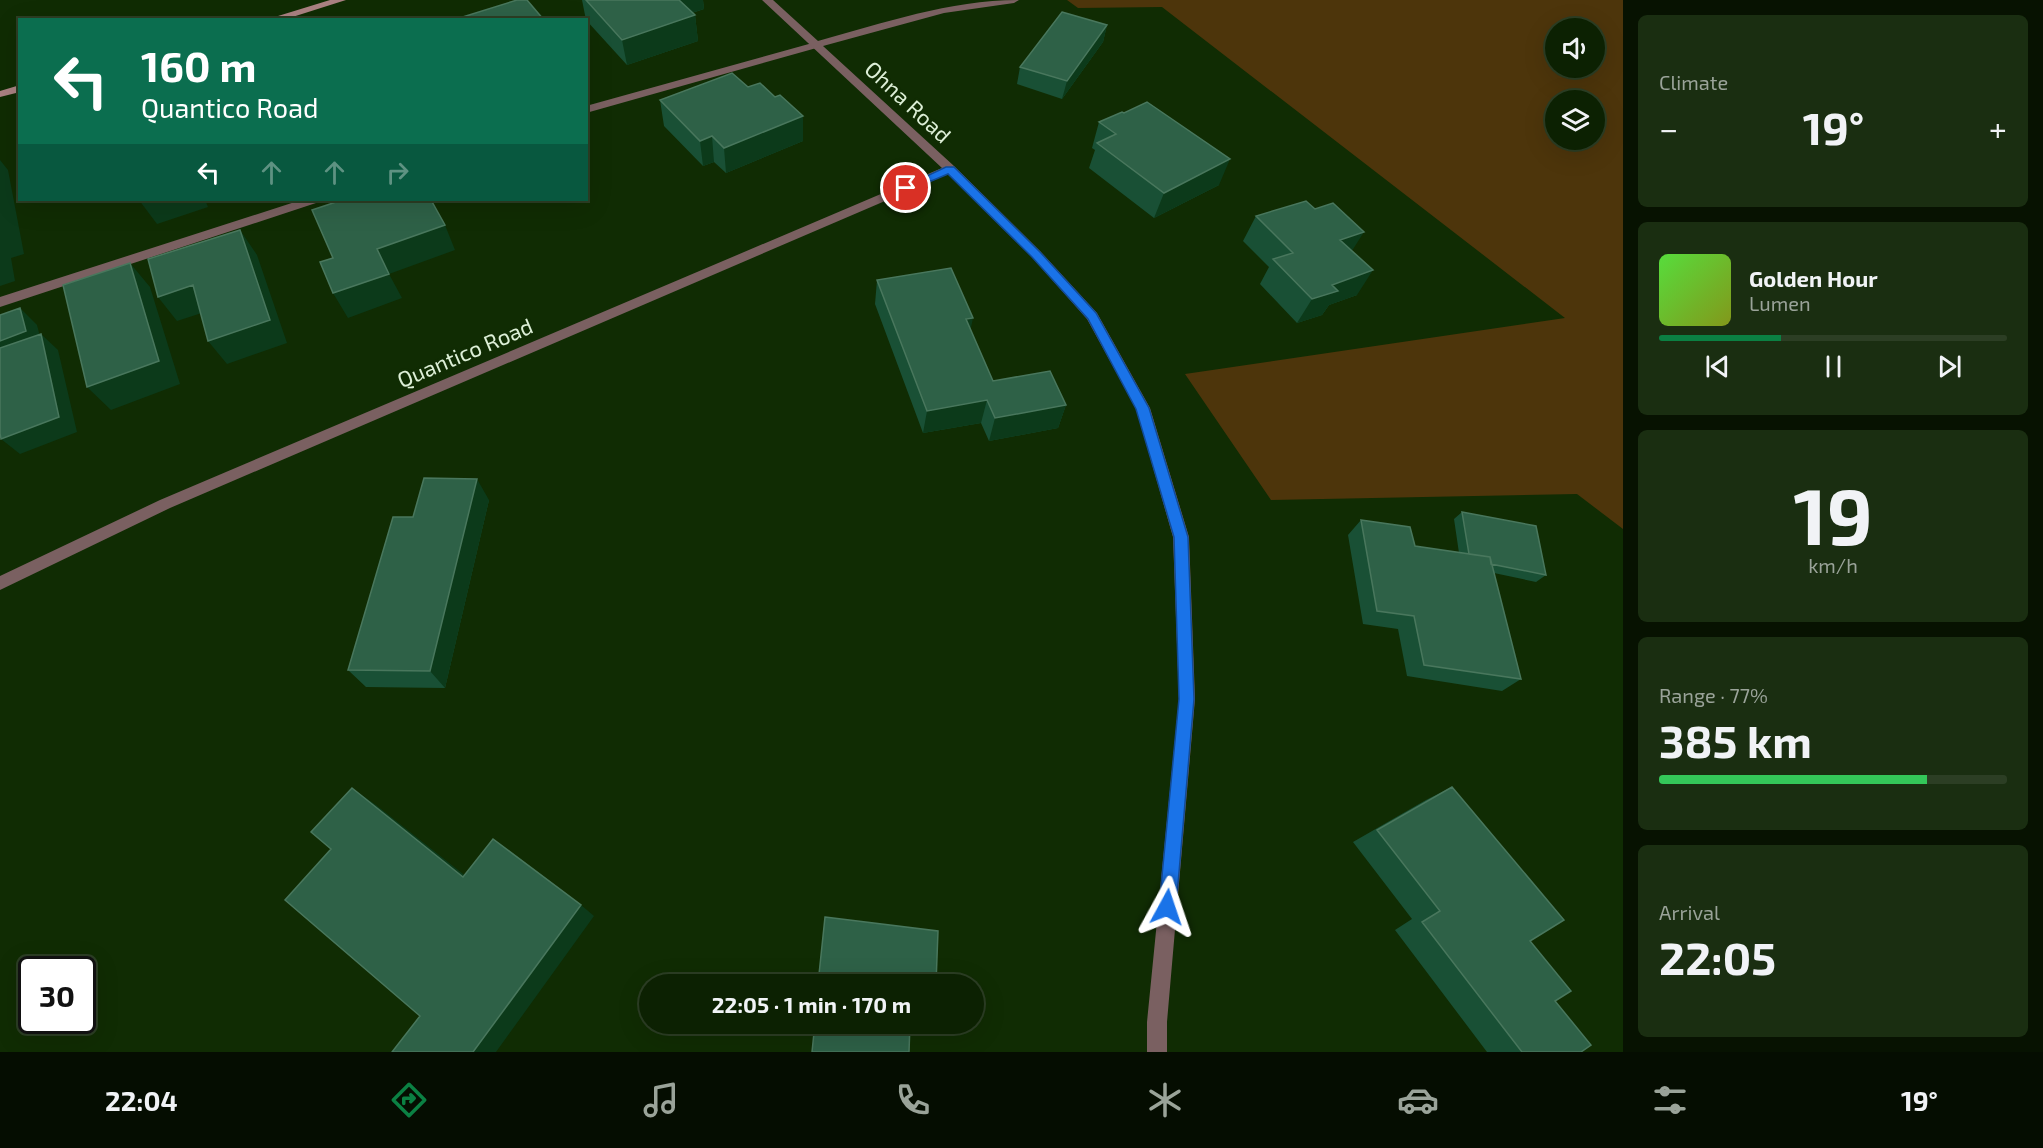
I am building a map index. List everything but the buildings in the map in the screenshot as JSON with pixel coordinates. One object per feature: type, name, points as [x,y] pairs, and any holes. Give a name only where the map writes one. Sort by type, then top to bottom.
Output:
[{"type":"street","points":[[277,18],[341,0]]},
{"type":"street","name":"Ohna Road","points":[[767,0],[950,169],[1036,254],[1092,316],[1143,408],[1181,537],[1187,699],[1157,1022],[1157,1052]]},
{"type":"street","points":[[588,109],[943,10],[1014,0]]},
{"type":"street","points":[[0,94],[18,89]]},
{"type":"street","name":"Quantico Road","points":[[0,583],[165,504],[950,169]]},
{"type":"street","points":[[0,302],[309,201]]},
{"type":"shaded area","points":[[1067,0],[1623,0],[1623,529],[1577,494],[1271,500],[1185,374],[1565,318],[1162,7],[1078,8]]},
{"type":"route","points":[[906,188],[950,169],[1036,254],[1092,316],[1143,408],[1181,537],[1187,699],[1167,907]]}]
